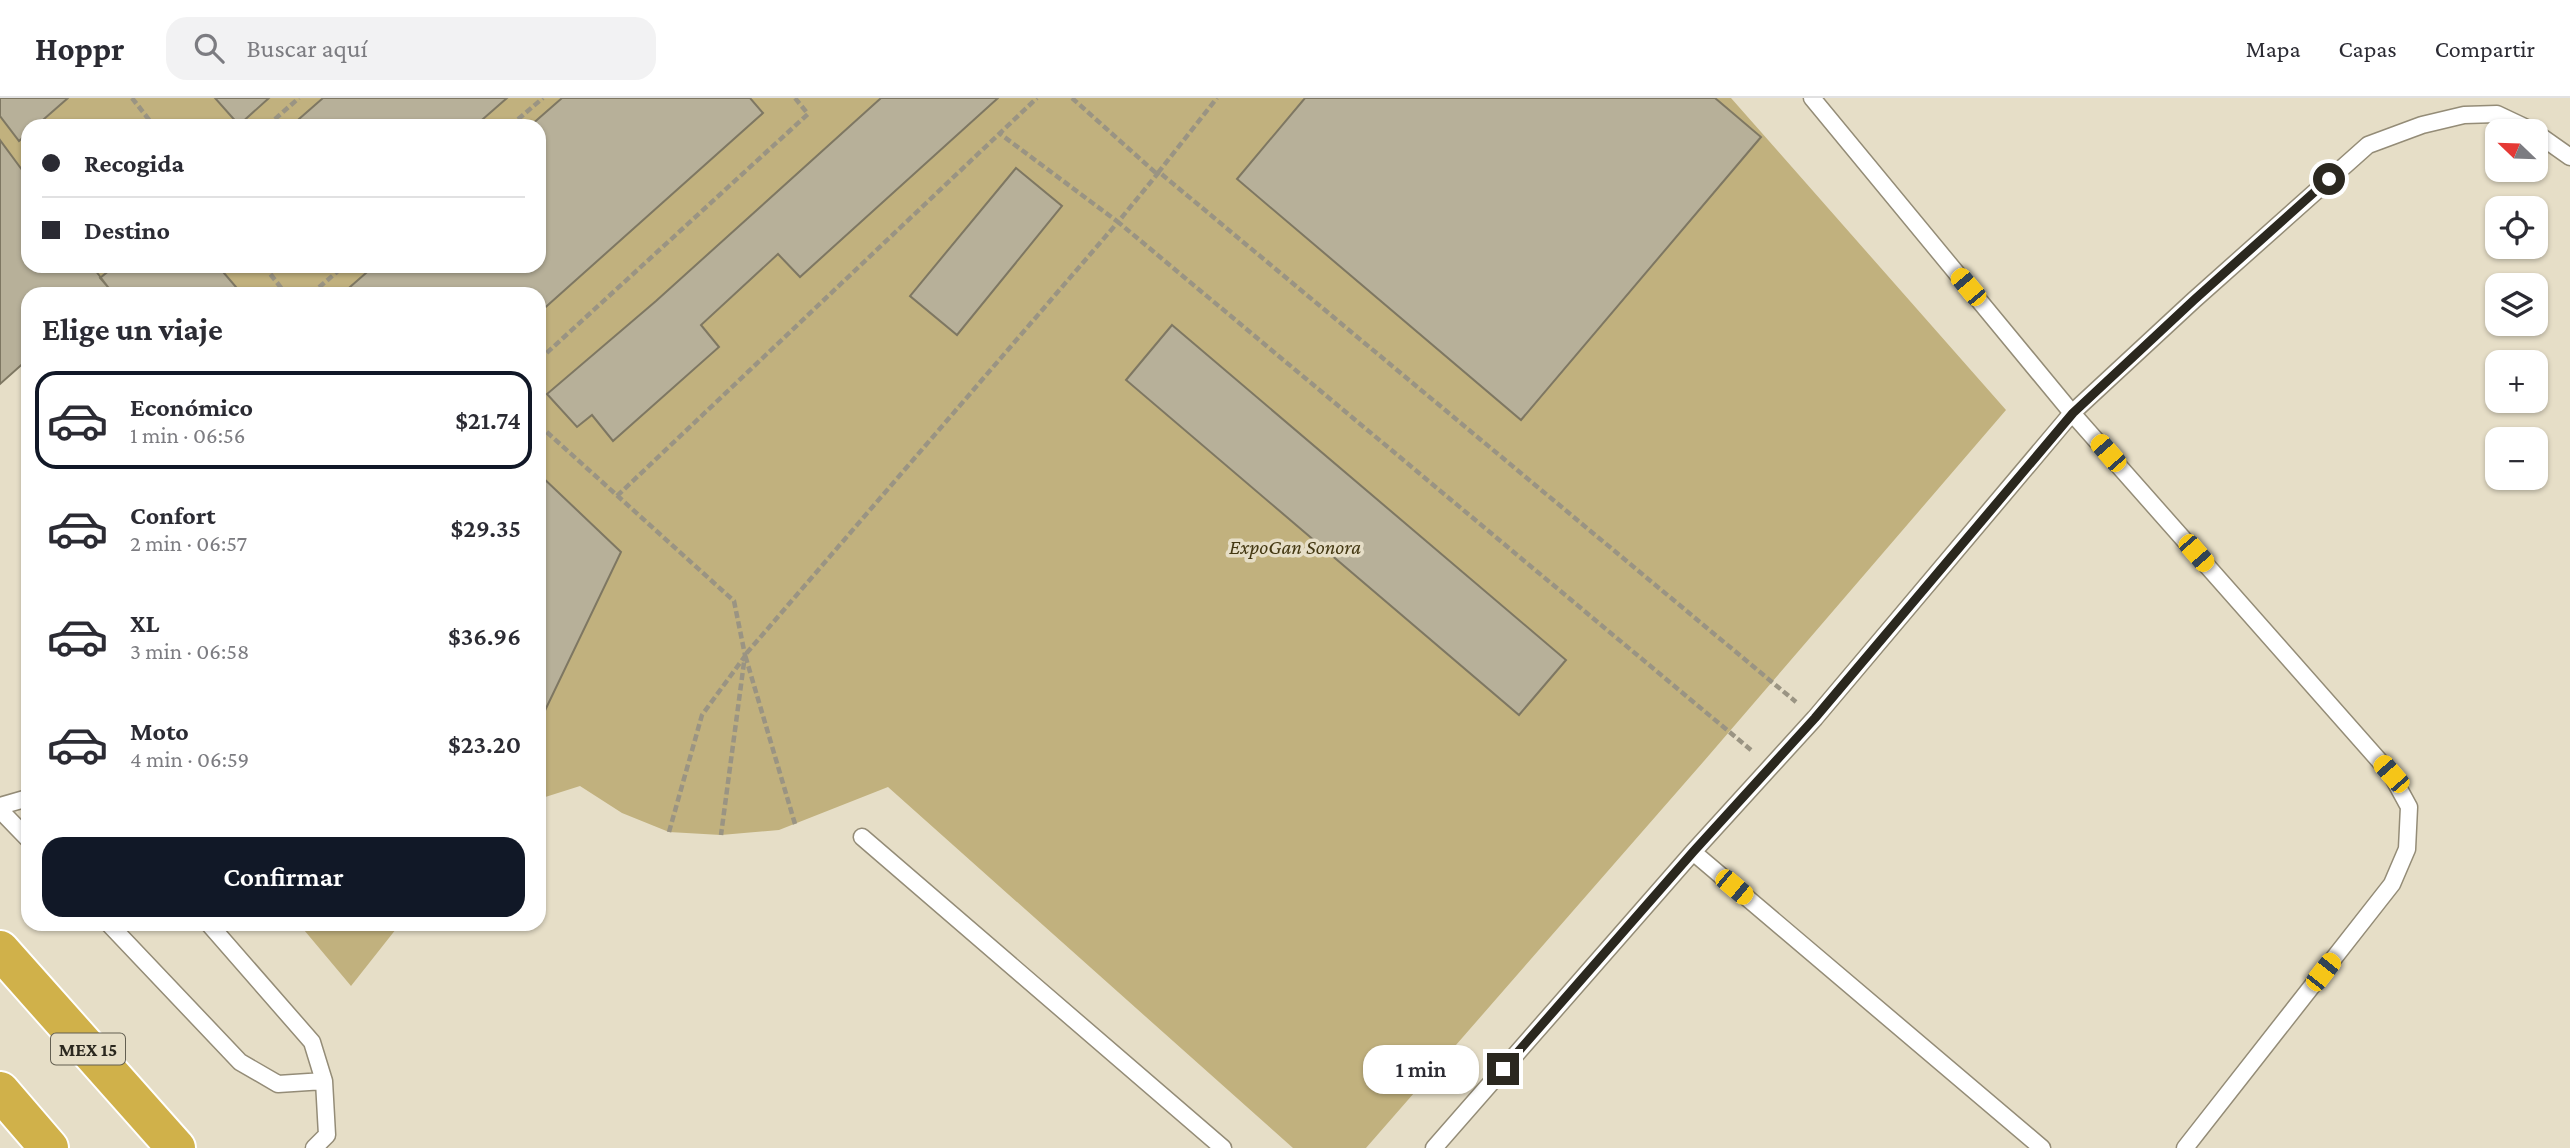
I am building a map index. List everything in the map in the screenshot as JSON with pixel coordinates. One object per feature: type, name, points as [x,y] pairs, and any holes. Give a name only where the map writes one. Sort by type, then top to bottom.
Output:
[{"type":"highway","name":"MEX 15","points":[[0,950],[176,1148]]},
{"type":"highway","points":[[0,1091],[49,1148]]},
{"type":"lane","points":[[1812,98],[2073,413],[2391,774],[2409,807],[2407,849],[2392,884],[2185,1148]]},
{"type":"lane","points":[[1434,1148],[1693,852],[1815,718],[2073,413],[2194,300],[2368,145],[2422,125],[2464,115],[2497,114],[2507,119]]},
{"type":"lane","points":[[2548,142],[2570,157]]},
{"type":"lane","points":[[21,800],[0,808],[21,831]]},
{"type":"lane","points":[[862,837],[1223,1148]]},
{"type":"lane","points":[[1693,852],[2042,1148]]},
{"type":"lane","points":[[116,931],[240,1062],[278,1084],[324,1081]]},
{"type":"lane","points":[[215,931],[312,1042],[324,1081],[327,1135],[314,1148]]},
{"type":"path","points":[[132,98],[148,119]]},
{"type":"path","points":[[275,119],[299,98]]},
{"type":"path","points":[[518,119],[543,98]]},
{"type":"path","points":[[546,354],[808,114],[795,98]]},
{"type":"path","points":[[618,496],[1037,98]]},
{"type":"path","points":[[1072,98],[1157,174],[1159,172],[1815,718]]},
{"type":"path","points":[[670,832],[702,715],[745,655],[1118,222],[1217,98]]},
{"type":"path","points":[[999,134],[1118,222],[1771,767]]},
{"type":"path","points":[[270,273],[280,287]]},
{"type":"path","points":[[319,287],[336,273]]},
{"type":"path","points":[[546,431],[734,601],[745,655],[795,824]]},
{"type":"path","points":[[721,835],[745,655]]},
{"type":"green space","name":"ExpoGan Sonora","points":[[0,98],[1731,98],[2006,410],[1366,1148],[1293,1148],[888,787],[779,830],[721,835],[669,832],[622,813],[580,786],[546,797],[546,287],[108,287],[98,273],[546,273],[546,119],[21,119],[21,168],[0,140]]},
{"type":"green space","points":[[305,931],[394,931],[351,986]]},
{"type":"building","points":[[0,98],[68,98],[44,119],[21,119],[19,141],[0,116]]},
{"type":"building","points":[[215,98],[269,98],[246,119],[234,119]]},
{"type":"building","points":[[323,98],[507,98],[483,119],[299,119]]},
{"type":"building","points":[[562,98],[750,98],[763,113],[546,307],[546,287],[350,287],[366,273],[546,273],[546,119],[538,119]]},
{"type":"building","points":[[881,98],[998,98],[800,277],[778,254],[701,325],[719,347],[613,441],[592,415],[577,427],[547,394],[656,301]]},
{"type":"building","points":[[1305,98],[1715,98],[1761,137],[1521,420],[1237,179]]},
{"type":"building","points":[[0,140],[21,168],[21,273],[97,273],[108,287],[21,287],[21,365],[0,384]]},
{"type":"building","points":[[1016,168],[1062,206],[957,335],[910,296]]},
{"type":"building","points":[[106,273],[224,273],[236,287],[108,287],[100,278]]},
{"type":"building","points":[[1172,325],[1566,660],[1519,715],[1126,380]]},
{"type":"building","points":[[546,481],[621,552],[546,708]]},
{"type":"route","points":[[1503,1069],[1693,852],[1815,718],[2073,413],[2329,179]]}]
